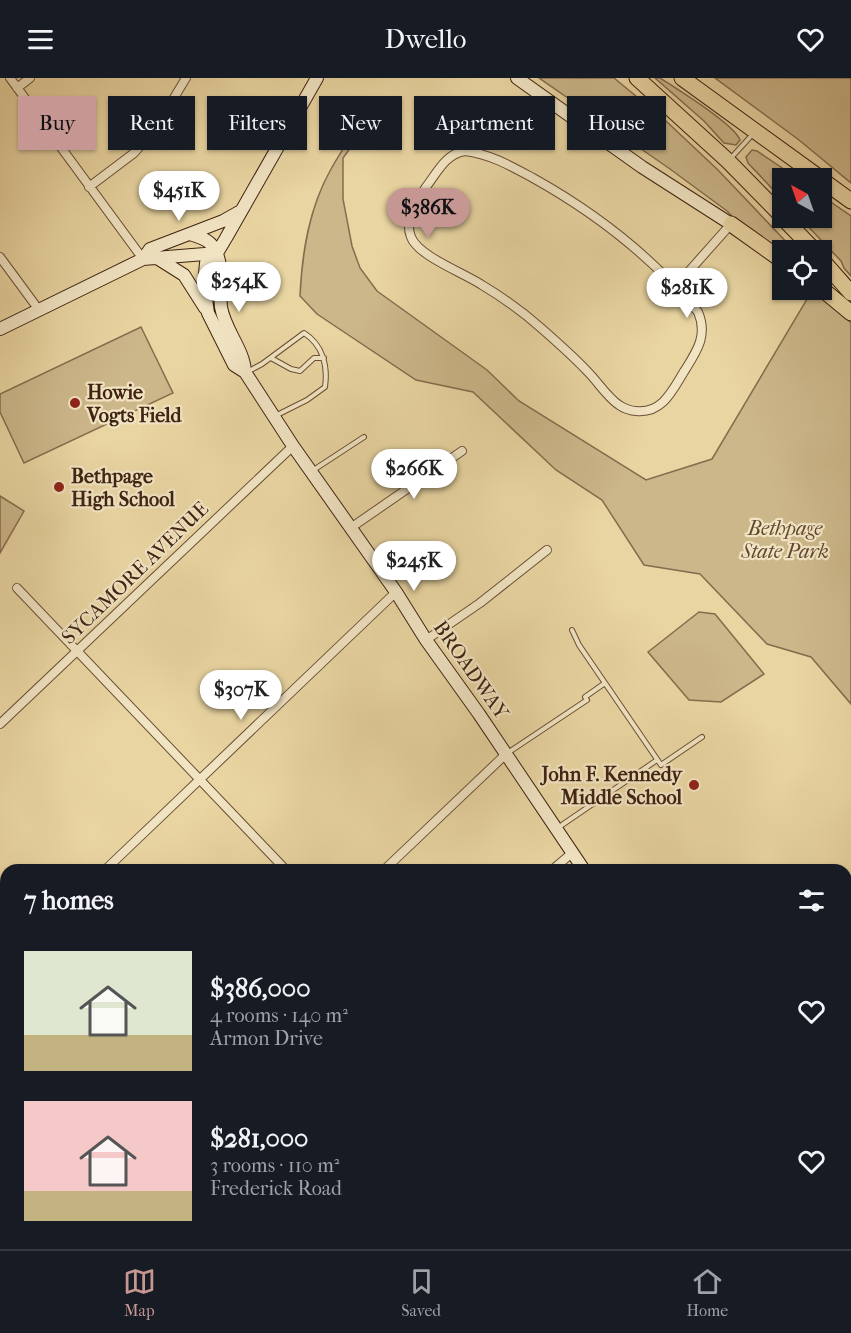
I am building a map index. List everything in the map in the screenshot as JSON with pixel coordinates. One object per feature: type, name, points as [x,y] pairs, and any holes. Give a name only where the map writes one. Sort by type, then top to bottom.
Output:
[{"type":"highway","points":[[637,78],[728,161],[772,206]]},
{"type":"highway","points":[[682,78],[806,168]]},
{"type":"highway","points":[[700,78],[756,132]]},
{"type":"highway","points":[[832,187],[851,201]]},
{"type":"highway","points":[[731,224],[772,253]]},
{"type":"highway","points":[[793,228],[805,240]]},
{"type":"highway","points":[[832,271],[851,293]]},
{"type":"highway","points":[[832,297],[851,313]]},
{"type":"main road","points":[[518,78],[642,167],[731,224]]},
{"type":"main road","name":"BROADWAY","points":[[312,80],[217,253],[206,263],[204,285],[208,313],[234,365],[245,372],[293,446],[396,591],[426,640],[580,864]]},
{"type":"main road","points":[[142,260],[150,249],[223,221],[239,212]]},
{"type":"main road","points":[[0,329],[142,260],[217,253],[209,240],[190,234]]},
{"type":"main road","name":"BROADWAY","points":[[217,253],[221,309],[245,360],[245,372]]},
{"type":"main road","points":[[157,258],[184,275],[208,313]]},
{"type":"street","points":[[10,78],[142,260]]},
{"type":"street","points":[[17,88],[30,78]]},
{"type":"street","points":[[89,187],[134,153],[154,131],[186,78]]},
{"type":"street","points":[[459,152],[480,153],[522,172],[581,206],[617,233],[675,286],[698,312],[703,333],[699,346],[669,396],[659,407],[639,412],[619,405],[572,355],[536,324],[483,285],[420,251],[411,239],[409,223],[412,209],[446,160],[459,152]]},
{"type":"street","points":[[675,286],[731,224]]},
{"type":"street","points":[[0,257],[39,310]]},
{"type":"street","name":"SYCAMORE AVENUE","points":[[0,724],[293,446]]},
{"type":"street","points":[[351,527],[462,451]]},
{"type":"street","points":[[426,640],[480,603],[547,550]]},
{"type":"street","points":[[17,588],[280,864]]},
{"type":"street","points":[[111,864],[396,591]]},
{"type":"street","points":[[390,864],[506,754]]},
{"type":"street","points":[[559,864],[572,853]]},
{"type":"lane","points":[[728,161],[756,132]]},
{"type":"lane","points":[[245,372],[262,364],[304,333],[314,339],[324,358],[327,376],[325,387],[308,400],[274,416]]},
{"type":"lane","points":[[271,358],[291,369],[300,371],[314,358],[324,358]]},
{"type":"lane","points":[[312,472],[364,437]]},
{"type":"lane","points":[[572,630],[579,645],[660,765],[702,737]]},
{"type":"lane","points":[[506,754],[587,700],[585,697],[605,683]]},
{"type":"lane","points":[[556,829],[657,760]]},
{"type":"green space","points":[[539,78],[614,78],[636,96],[567,96]]},
{"type":"green space","points":[[655,78],[660,78],[704,107],[728,125],[740,140],[736,145],[724,143],[704,121]]},
{"type":"green space","points":[[715,78],[851,78],[851,183],[799,140]]},
{"type":"green space","points":[[666,121],[718,170],[784,240],[772,240],[772,246],[742,226],[727,211],[643,150],[666,150]]},
{"type":"green space","name":"Bethpage State Park","points":[[343,150],[349,150],[343,158],[343,199],[352,246],[360,268],[377,291],[487,370],[519,401],[646,480],[712,459],[806,300],[823,300],[851,323],[851,704],[811,657],[767,644],[700,574],[644,565],[602,500],[556,470],[473,392],[416,380],[317,314],[300,296],[305,247],[312,215],[323,184]]},
{"type":"green space","points":[[752,150],[757,151],[782,168],[772,168],[772,188],[748,163],[746,157]]},
{"type":"green space","points":[[832,203],[851,216],[851,276],[832,252],[832,240],[821,240],[810,228],[832,228]]},
{"type":"green space","name":"Howie Vogts Field","points":[[141,327],[173,393],[24,463],[0,412],[0,394]]},
{"type":"green space","points":[[0,496],[24,511],[0,553]]},
{"type":"green space","points":[[699,612],[715,614],[764,674],[721,702],[689,700],[648,652]]},
{"type":"place","name":"Howie Vogts Field","points":[[75,403]]},
{"type":"place","name":"Bethpage High School","points":[[59,487]]},
{"type":"place","name":"John F. Kennedy Middle School","points":[[694,785]]}]
